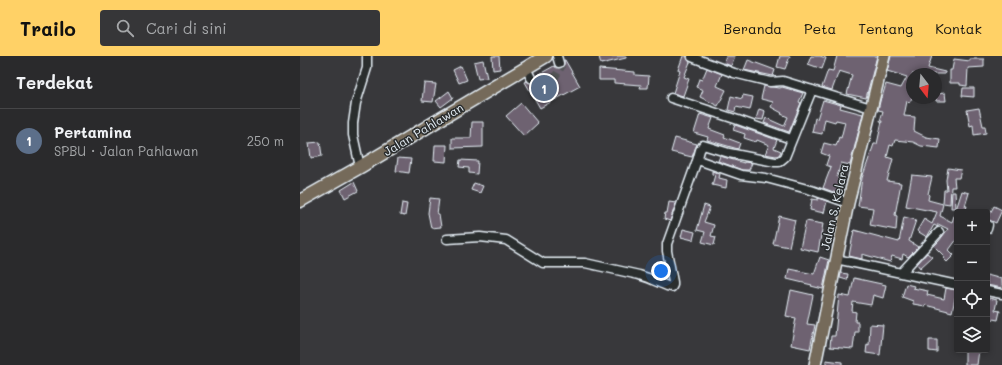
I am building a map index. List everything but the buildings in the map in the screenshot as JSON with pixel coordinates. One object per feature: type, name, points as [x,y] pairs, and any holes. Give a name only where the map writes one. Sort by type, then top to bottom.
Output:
[{"type":"highway","name":"Jalan Pahlawan","points":[[300,201],[528,73],[546,56]]},
{"type":"main road","name":"Jalan S. Kelara","points":[[815,365],[848,203],[884,56]]},
{"type":"street","points":[[360,167],[353,135],[353,123],[356,103],[367,68],[367,56]]},
{"type":"street","points":[[692,57],[734,73],[770,82],[783,81],[871,108]]},
{"type":"street","points":[[447,239],[480,237],[506,240],[543,263],[585,263],[643,276],[672,287],[673,282],[667,251],[668,244],[700,150],[704,145],[729,153],[779,162],[785,157],[812,90]]},
{"type":"street","points":[[671,98],[791,139]]},
{"type":"street","points":[[697,161],[699,160],[741,175],[766,178],[811,190],[848,203]]},
{"type":"street","points":[[901,272],[939,232]]},
{"type":"street","points":[[836,259],[954,284]]},
{"type":"street","points":[[990,292],[1002,294]]},
{"type":"tunnel","points":[[531,78],[534,82],[547,81],[555,77],[561,67],[559,63]]},
{"type":"place","name":"Pertamina","points":[[544,88]]}]
